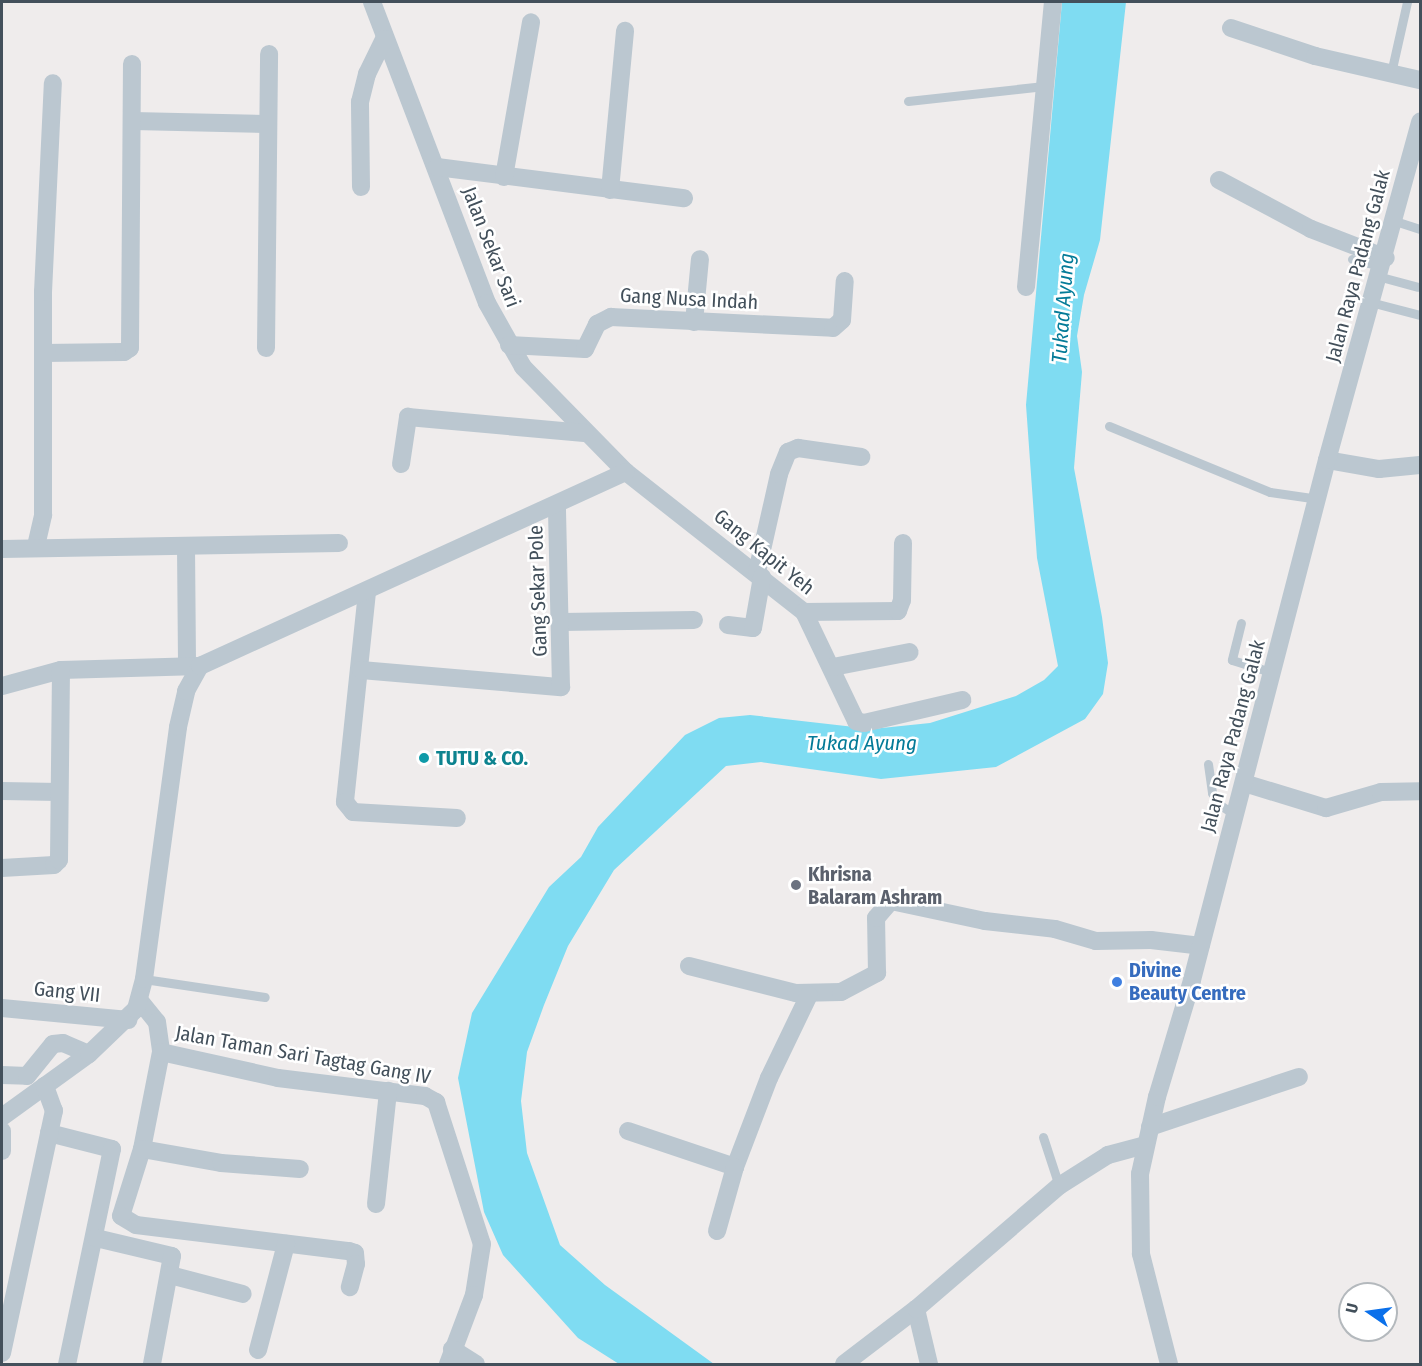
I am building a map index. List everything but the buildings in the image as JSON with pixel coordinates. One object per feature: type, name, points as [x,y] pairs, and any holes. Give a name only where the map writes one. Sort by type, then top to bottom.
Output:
[{"type":"street","name":"Jalan Sekar Sari","points":[[372,2],[384,39],[437,167],[487,303],[509,345],[523,367],[584,433],[626,472]]},
{"type":"street","points":[[1026,287],[1053,2]]},
{"type":"street","points":[[504,177],[531,22]]},
{"type":"street","points":[[1231,28],[1315,56],[1420,80]]},
{"type":"street","points":[[610,190],[625,31]]},
{"type":"street","points":[[361,187],[360,102],[367,74],[384,39]]},
{"type":"street","points":[[266,348],[269,54]]},
{"type":"street","points":[[43,353],[124,352],[130,348],[132,64]]},
{"type":"street","points":[[36,546],[43,515],[43,353],[53,82]]},
{"type":"street","points":[[133,121],[267,124]]},
{"type":"street","name":"Jalan Raya Padang Galak","points":[[1169,1365],[1141,1254],[1140,1174],[1148,1136],[1274,672],[1328,459],[1374,303],[1420,122]]},
{"type":"street","points":[[437,167],[684,198]]},
{"type":"street","points":[[1219,180],[1383,267]]},
{"type":"street","points":[[694,322],[700,260]]},
{"type":"street","name":"Gang Nusa Indah","points":[[509,345],[585,349],[597,324],[611,317],[839,327],[844,311],[845,281]]},
{"type":"street","points":[[401,464],[408,417],[584,433]]},
{"type":"street","points":[[728,625],[753,628],[760,574],[779,474],[788,452],[798,448],[861,457]]},
{"type":"street","points":[[1328,459],[1379,469],[1420,465]]},
{"type":"street","points":[[2,686],[61,670],[193,666],[368,592],[626,472]]},
{"type":"street","name":"Gang Kapit Yeh","points":[[626,472],[760,574],[804,612],[833,666],[852,716],[860,723],[962,700]]},
{"type":"street","name":"Gang Sekar Pole","points":[[361,670],[549,688],[561,687],[563,675],[562,622],[557,506]]},
{"type":"street","points":[[2,549],[36,546],[49,551],[339,543]]},
{"type":"street","points":[[804,612],[898,611],[902,600],[903,543]]},
{"type":"street","points":[[2,1117],[89,1054],[128,1020],[139,1000],[144,979],[178,727],[193,666],[186,548]]},
{"type":"street","points":[[368,592],[345,802],[348,808],[457,818]]},
{"type":"street","points":[[562,622],[694,620]]},
{"type":"street","points":[[833,666],[910,652]]},
{"type":"street","points":[[2,868],[58,862],[61,670]]},
{"type":"street","points":[[1244,783],[1326,808],[1381,792],[1420,791]]},
{"type":"street","points":[[2,791],[59,792]]},
{"type":"street","points":[[689,966],[809,995],[841,992],[877,973],[876,918],[891,901],[993,922],[1055,929],[1096,941],[1151,940],[1201,946]]},
{"type":"street","points":[[717,1231],[735,1167],[769,1077],[809,995]]},
{"type":"street","name":"Jalan Taman Sari Tagtag Gang IV","points":[[139,1000],[158,1022],[161,1052],[278,1078],[425,1096],[436,1101],[482,1244],[474,1295],[450,1357]]},
{"type":"street","name":"Gang VII","points":[[2,1008],[128,1020]]},
{"type":"street","points":[[2,1075],[27,1076],[53,1044],[63,1043],[89,1054]]},
{"type":"street","points":[[161,1052],[142,1149],[122,1203],[121,1216],[126,1221],[355,1253],[350,1287]]},
{"type":"street","points":[[844,1365],[916,1310],[1059,1186],[1108,1155],[1148,1136],[1299,1077]]},
{"type":"street","points":[[2,1353],[54,1111],[45,1086]]},
{"type":"street","points":[[376,1204],[388,1091]]},
{"type":"street","points":[[2,1131],[2,1151]]},
{"type":"street","points":[[628,1131],[735,1167]]},
{"type":"street","points":[[49,1133],[112,1149],[96,1238],[67,1365]]},
{"type":"street","points":[[142,1149],[221,1163],[300,1169]]},
{"type":"street","points":[[96,1238],[166,1252],[172,1256],[152,1365]]},
{"type":"street","points":[[258,1350],[286,1244]]},
{"type":"street","points":[[170,1275],[243,1294]]},
{"type":"street","points":[[916,1310],[929,1365]]},
{"type":"street","points":[[450,1357],[476,1365]]},
{"type":"lane","points":[[1391,73],[1407,2]]},
{"type":"lane","points":[[908,101],[1044,86]]},
{"type":"lane","points":[[1395,221],[1420,229]]},
{"type":"lane","points":[[1352,259],[1383,267],[1418,287]]},
{"type":"lane","points":[[1374,303],[1420,315]]},
{"type":"lane","points":[[1109,426],[1270,492],[1318,499]]},
{"type":"lane","points":[[1241,623],[1232,660],[1274,672]]},
{"type":"lane","points":[[1208,764],[1212,793],[1220,805],[1234,814]]},
{"type":"lane","points":[[144,979],[265,997]]},
{"type":"lane","points":[[1043,1137],[1059,1186]]},
{"type":"water","name":"Tukad Ayung","points":[[1062,2],[1126,2],[1100,240],[1084,295],[1077,336],[1082,372],[1074,468],[1102,617],[1108,663],[1103,694],[1085,719],[996,767],[881,779],[761,762],[726,766],[614,870],[568,946],[544,1005],[527,1052],[521,1101],[527,1153],[560,1245],[605,1285],[714,1364],[619,1364],[578,1338],[503,1255],[484,1212],[458,1078],[472,1013],[549,887],[581,857],[598,827],[685,735],[719,718],[750,715],[872,729],[930,723],[1016,696],[1044,680],[1058,666],[1037,558],[1026,405]]},
{"type":"place","name":"TUTU & CO.","points":[[424,758]]},
{"type":"place","name":"Khrisna Balaram Ashram","points":[[796,885]]},
{"type":"place","name":"Divine Beauty Centre","points":[[1117,982]]}]
